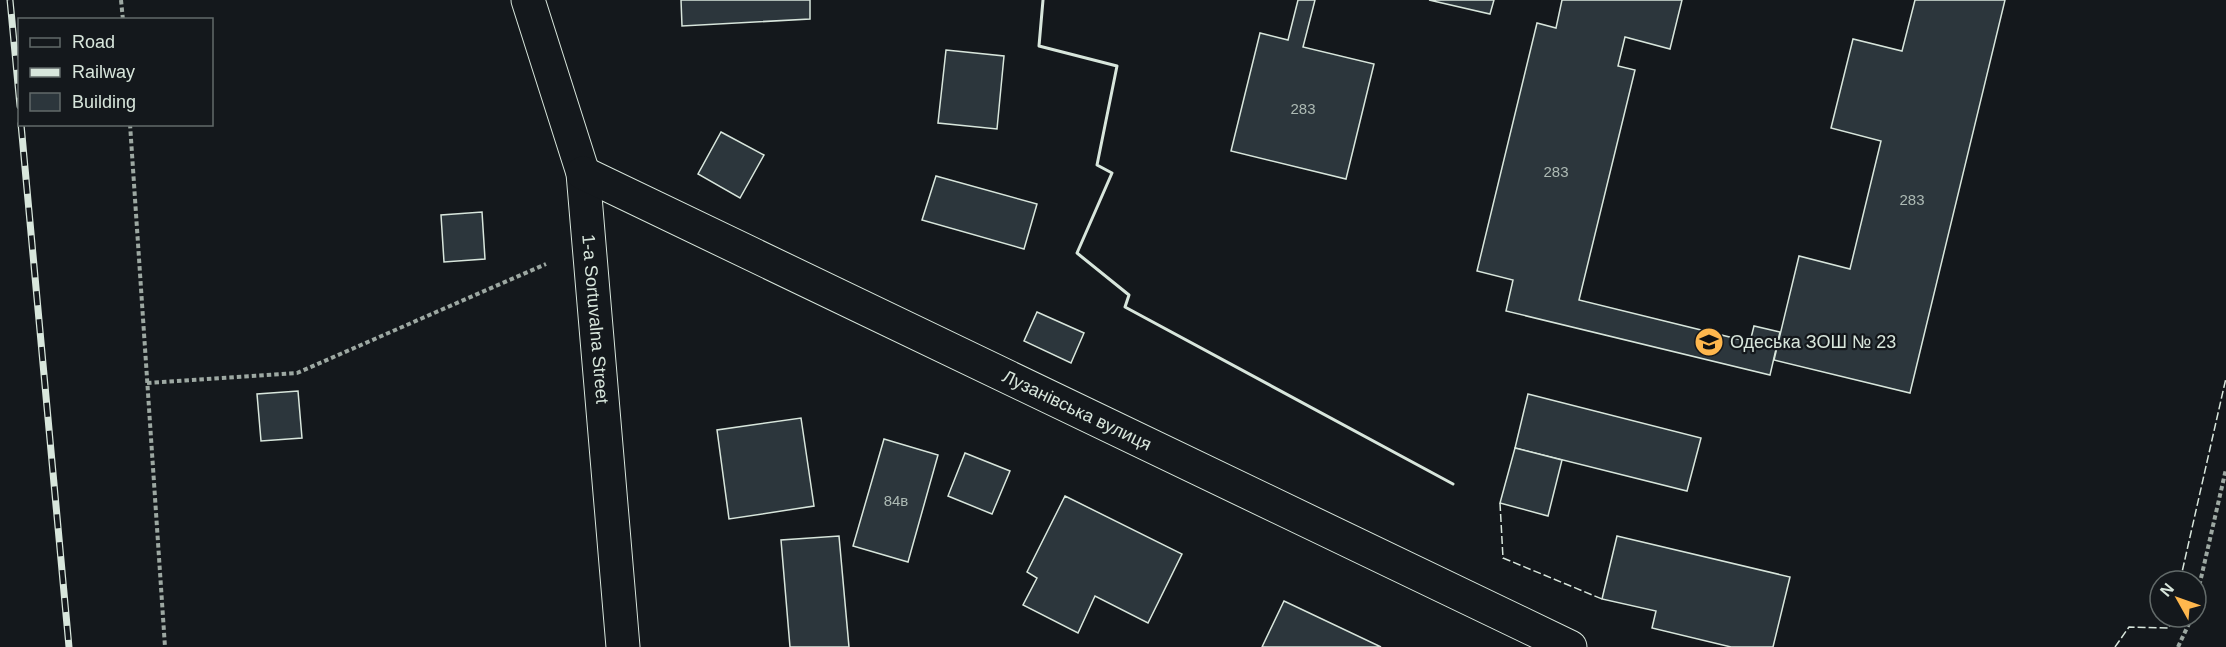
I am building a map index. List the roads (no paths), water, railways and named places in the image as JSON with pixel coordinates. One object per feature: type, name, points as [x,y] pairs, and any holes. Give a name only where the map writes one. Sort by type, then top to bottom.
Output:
[{"type":"street","name":"1-a Sortuvalna Street","points":[[528,0],[583,173],[623,647]]},
{"type":"street","name":"Лузанівська вулиця","points":[[583,173],[1570,647]]},
{"type":"railway","points":[[10,0],[18,85]]},
{"type":"railway","points":[[21,126],[69,647]]},
{"type":"place","name":"Одеська ЗОШ № 23","points":[[1709,342]]}]
